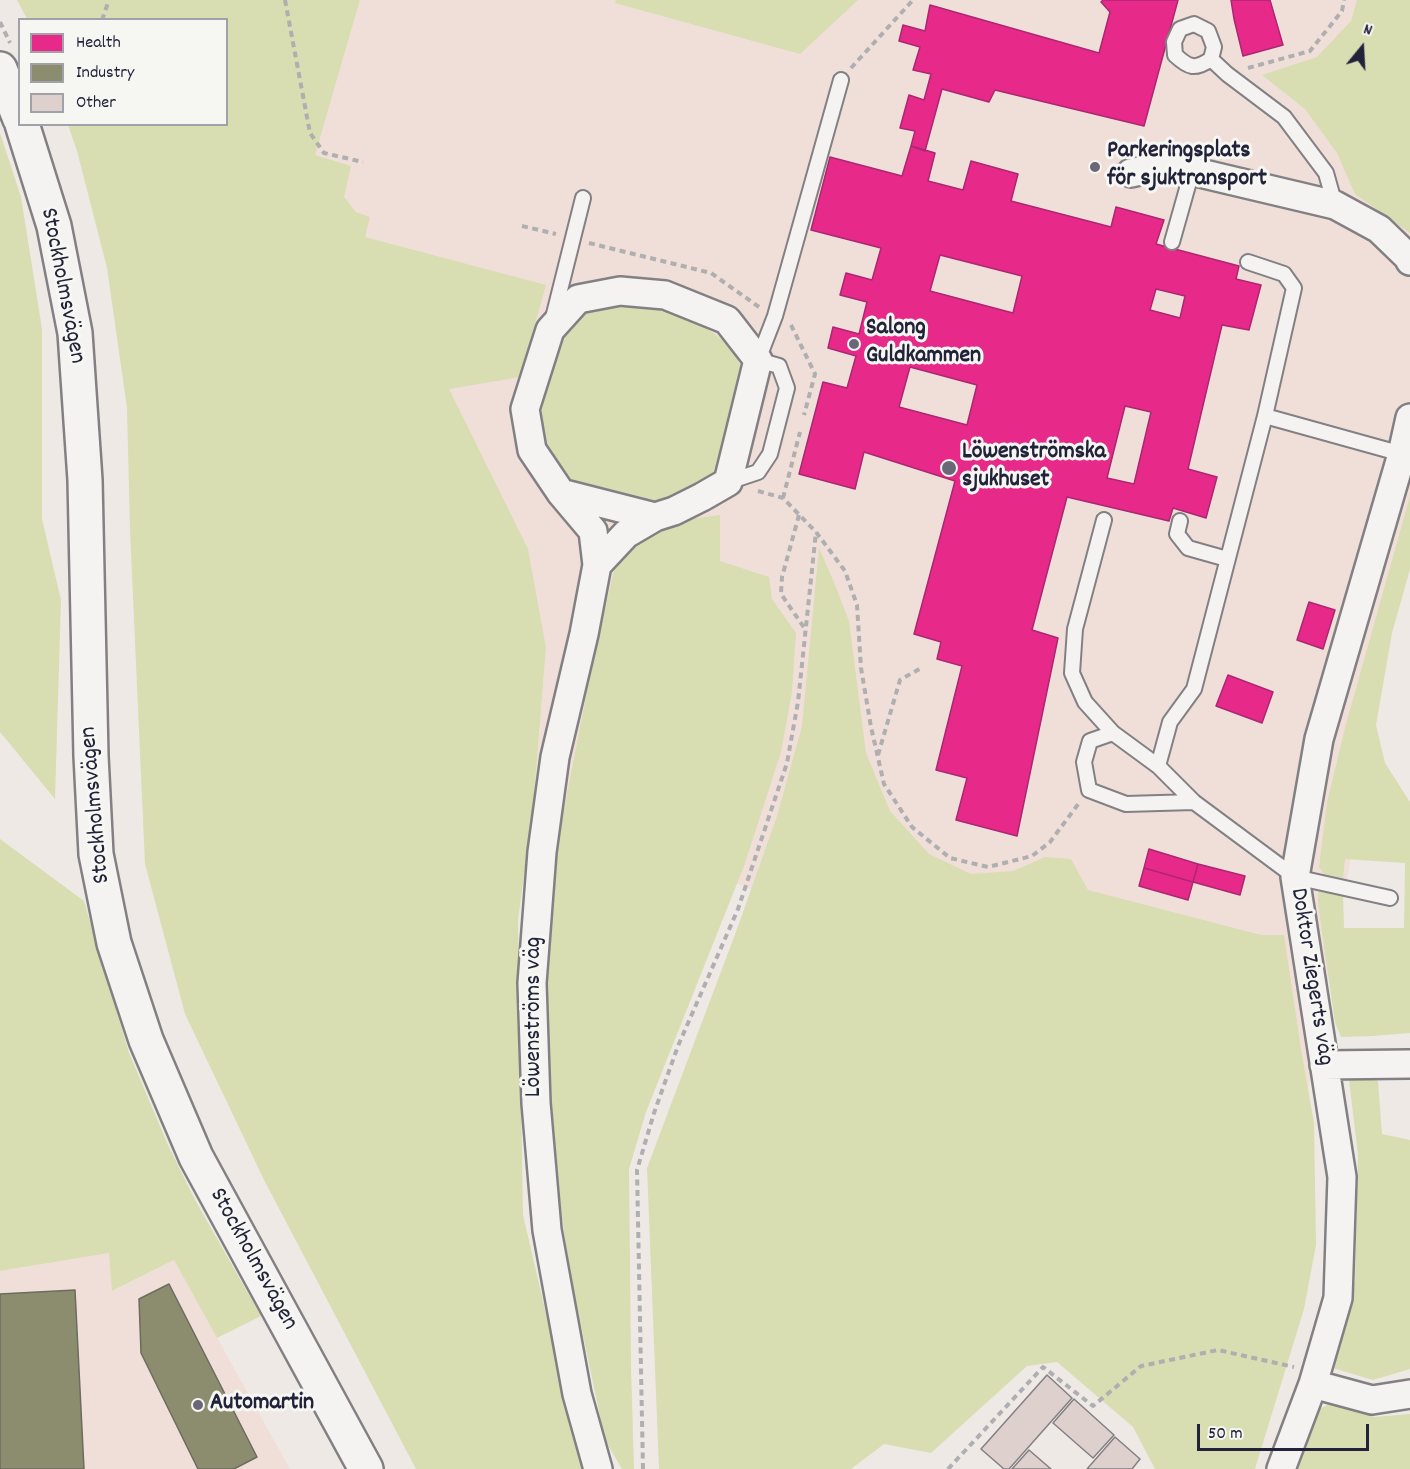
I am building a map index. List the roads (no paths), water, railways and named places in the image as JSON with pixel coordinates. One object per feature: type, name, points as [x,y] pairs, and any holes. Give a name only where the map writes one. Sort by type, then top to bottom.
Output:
[{"type":"street","points":[[0,69],[18,114]]},
{"type":"street","name":"Stockholmsvägen","points":[[23,126],[54,226],[75,333],[85,480],[91,756],[96,854],[114,943],[146,1040],[196,1157],[366,1469]]},
{"type":"street","points":[[1131,173],[1166,165],[1335,205],[1380,229],[1410,261]]},
{"type":"street","name":"Löwenströms väg","points":[[598,1469],[577,1394],[547,1230],[536,1103],[532,983],[542,852],[555,757],[584,634],[597,565],[593,531],[561,493],[532,450],[525,409],[550,330],[578,299],[620,291],[665,295],[727,320],[758,360]]},
{"type":"street","points":[[597,565],[626,534],[655,517],[674,511],[728,482],[758,360]]},
{"type":"street","name":"Doktor Ziegerts väg","points":[[1281,1469],[1315,1378],[1338,1298],[1342,1177],[1295,877],[1319,739],[1402,454],[1410,418]]},
{"type":"street","points":[[561,493],[655,517]]},
{"type":"street","points":[[1324,1065],[1410,1064]]},
{"type":"street","points":[[1315,1378],[1372,1400],[1410,1394]]},
{"type":"lane","points":[[1211,59],[1284,117],[1326,172],[1335,205]]},
{"type":"lane","points":[[758,360],[778,305],[841,80]]},
{"type":"lane","points":[[1172,242],[1192,171]]},
{"type":"lane","points":[[550,330],[583,198]]},
{"type":"lane","points":[[1158,766],[1170,722],[1194,689],[1264,416],[1294,288],[1284,274],[1248,262]]},
{"type":"lane","points":[[1264,416],[1402,454]]},
{"type":"lane","points":[[1104,520],[1076,629],[1071,673],[1085,702],[1113,733],[1158,766],[1194,802],[1295,877],[1390,898]]},
{"type":"lane","points":[[1180,521],[1177,534],[1188,548],[1227,559]]},
{"type":"lane","points":[[1113,733],[1090,741],[1084,762],[1089,790],[1126,804],[1194,802]]},
{"type":"place","name":"Parkeringsplats för sjuktransport","points":[[1095,167]]},
{"type":"place","name":"Salong Guldkammen","points":[[854,344]]},
{"type":"place","name":"Löwenströmska sjukhuset","points":[[949,468]]},
{"type":"place","name":"Automartin","points":[[198,1405]]}]
